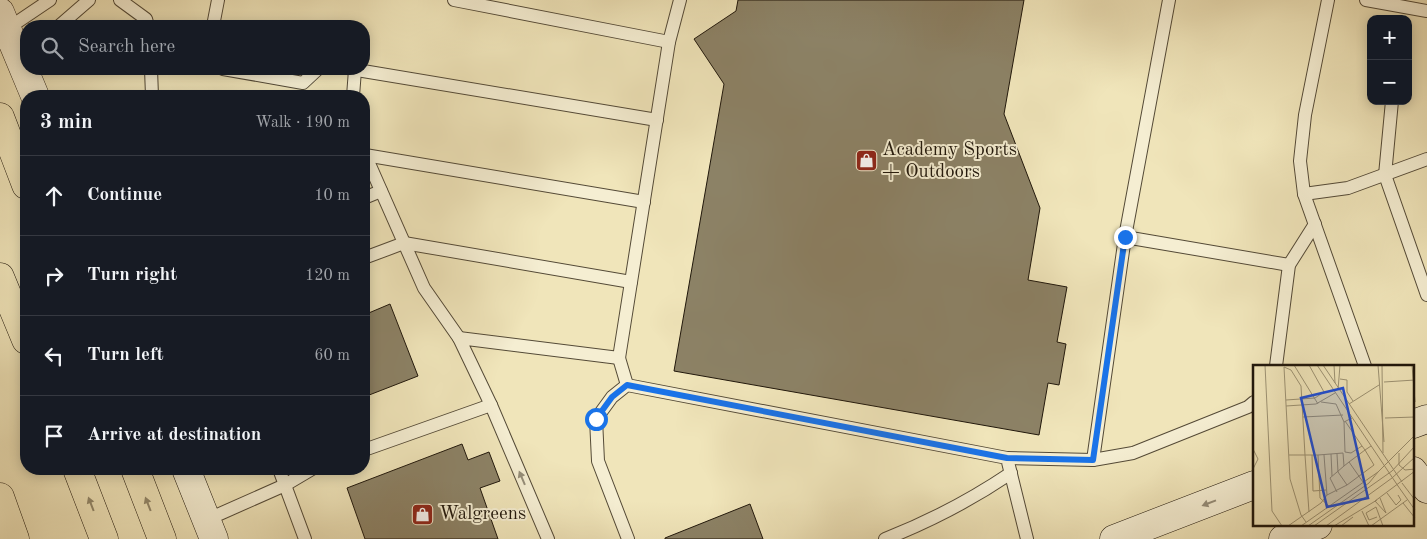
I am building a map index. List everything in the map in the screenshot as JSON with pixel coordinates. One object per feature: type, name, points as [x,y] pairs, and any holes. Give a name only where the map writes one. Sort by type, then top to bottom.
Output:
[{"type":"highway","points":[[0,117],[20,169]]},
{"type":"highway","points":[[0,277],[20,325]]},
{"type":"highway","points":[[80,475],[104,539]]},
{"type":"highway","points":[[137,475],[162,539]]},
{"type":"highway","points":[[0,497],[15,539]]},
{"type":"main road","points":[[4,20],[20,51]]},
{"type":"main road","points":[[29,75],[33,90]]},
{"type":"main road","points":[[1414,424],[1427,419]]},
{"type":"main road","points":[[1414,438],[1427,440]]},
{"type":"main road","points":[[188,475],[210,529]]},
{"type":"main road","points":[[1114,539],[1253,485]]},
{"type":"main road","points":[[1284,539],[1316,526]]},
{"type":"lane","points":[[4,20],[50,0]]},
{"type":"lane","points":[[66,20],[88,0]]},
{"type":"lane","points":[[120,0],[146,20]]},
{"type":"lane","points":[[214,20],[218,0]]},
{"type":"lane","points":[[454,0],[669,42]]},
{"type":"lane","points":[[627,385],[619,358],[669,42],[680,0]]},
{"type":"lane","points":[[1093,460],[1125,237],[1169,0]]},
{"type":"lane","points":[[1328,0],[1305,115],[1300,161],[1304,194],[1365,365]]},
{"type":"lane","points":[[1366,0],[1427,11]]},
{"type":"lane","points":[[370,72],[657,120]]},
{"type":"lane","points":[[151,75],[152,90]]},
{"type":"lane","points":[[257,75],[303,83],[312,75]]},
{"type":"lane","points":[[353,75],[353,90]]},
{"type":"lane","points":[[1392,105],[1384,175],[1427,296]]},
{"type":"lane","points":[[370,155],[644,202]]},
{"type":"lane","points":[[1304,194],[1348,188],[1427,159]]},
{"type":"lane","points":[[370,167],[424,288],[459,338],[491,405],[548,539]]},
{"type":"lane","points":[[370,196],[381,191]]},
{"type":"lane","points":[[1276,365],[1289,265],[1315,224]]},
{"type":"lane","points":[[1125,237],[1289,265]]},
{"type":"lane","points":[[370,256],[404,243],[631,282]]},
{"type":"lane","points":[[459,338],[619,358]]},
{"type":"lane","points":[[628,539],[598,461],[596,419],[612,397],[627,385],[1007,458],[1093,460],[1132,453],[1248,407],[1253,403]]},
{"type":"lane","points":[[370,448],[491,405]]},
{"type":"lane","points":[[1007,458],[1027,539]]},
{"type":"lane","points":[[885,539],[923,524],[985,490],[1011,473]]},
{"type":"lane","points":[[281,475],[305,539]]},
{"type":"lane","points":[[210,529],[302,475]]},
{"type":"building","points":[[738,0],[1024,0],[1004,114],[1040,208],[1028,280],[1067,287],[1057,342],[1066,344],[1059,385],[1048,383],[1039,435],[674,371],[724,84],[694,39],[736,11]]},
{"type":"building","points":[[390,304],[418,376],[370,395],[370,312]]},
{"type":"building","name":"Walgreens","points":[[462,444],[468,460],[489,452],[500,481],[480,488],[498,539],[365,539],[347,488]]},
{"type":"building","points":[[750,504],[763,539],[665,539],[665,538]]},
{"type":"place","name":"Academy Sports + Outdoors","points":[[866,161]]},
{"type":"place","name":"Walgreens","points":[[423,514]]},
{"type":"route","points":[[596,419],[612,397],[627,385],[1007,458],[1093,460],[1125,237]]}]
